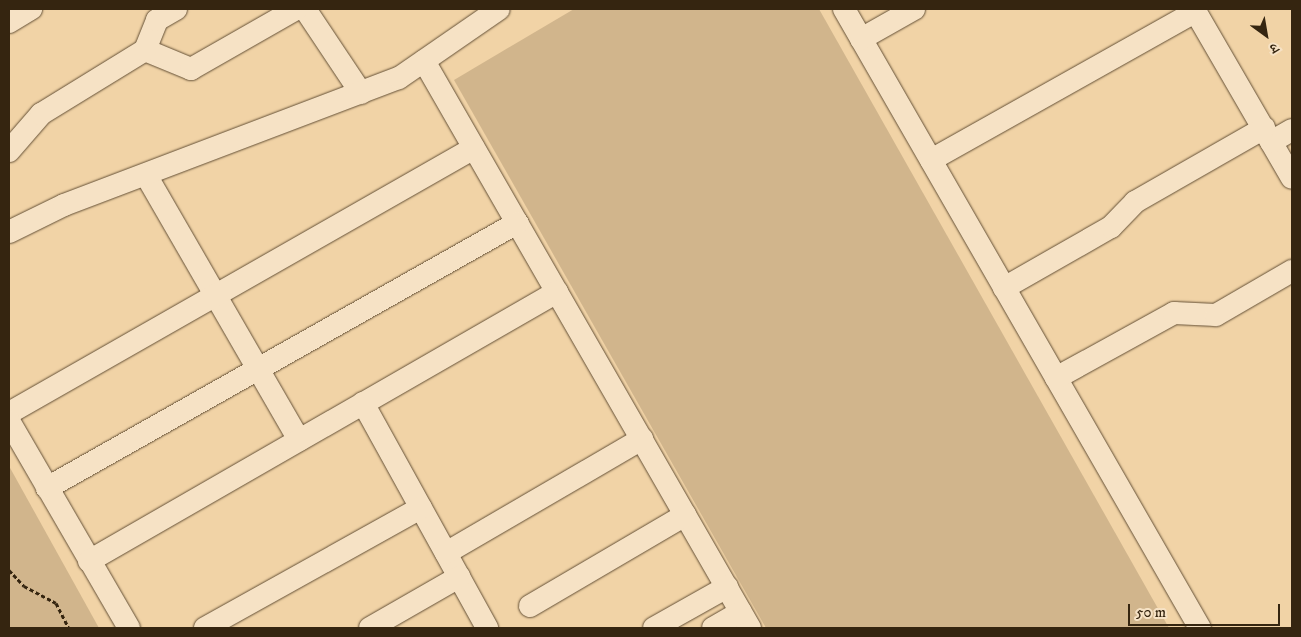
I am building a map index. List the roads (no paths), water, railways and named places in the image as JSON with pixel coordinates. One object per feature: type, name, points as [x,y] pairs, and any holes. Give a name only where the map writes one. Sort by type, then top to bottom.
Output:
[{"type":"street","points":[[9,22],[30,9]]},
{"type":"street","points":[[9,151],[41,114],[145,50],[157,20],[176,9]]},
{"type":"street","points":[[145,50],[191,69],[296,9]]},
{"type":"street","points":[[305,9],[361,93]]},
{"type":"street","points":[[9,232],[64,205],[399,78],[499,9]]},
{"type":"street","points":[[844,9],[1200,628]]},
{"type":"street","points":[[861,39],[914,9]]},
{"type":"street","points":[[931,160],[1195,10],[1292,178]]},
{"type":"street","points":[[424,61],[746,620],[713,628]]},
{"type":"street","points":[[1004,288],[1111,227],[1135,202],[1268,135],[1292,130]]},
{"type":"street","points":[[9,414],[474,148]]},
{"type":"street","points":[[146,175],[299,440]]},
{"type":"street","points":[[48,488],[517,223]]},
{"type":"street","points":[[1056,378],[1174,313],[1216,314],[1292,271]]},
{"type":"street","points":[[89,560],[557,292]]},
{"type":"street","points":[[363,404],[488,628]]},
{"type":"street","points":[[9,420],[129,628]]},
{"type":"street","points":[[446,554],[642,439]]},
{"type":"street","points":[[205,628],[421,508]]},
{"type":"street","points":[[530,606],[685,515]]},
{"type":"street","points":[[370,628],[459,576]]},
{"type":"street","points":[[654,628],[727,587]]}]
